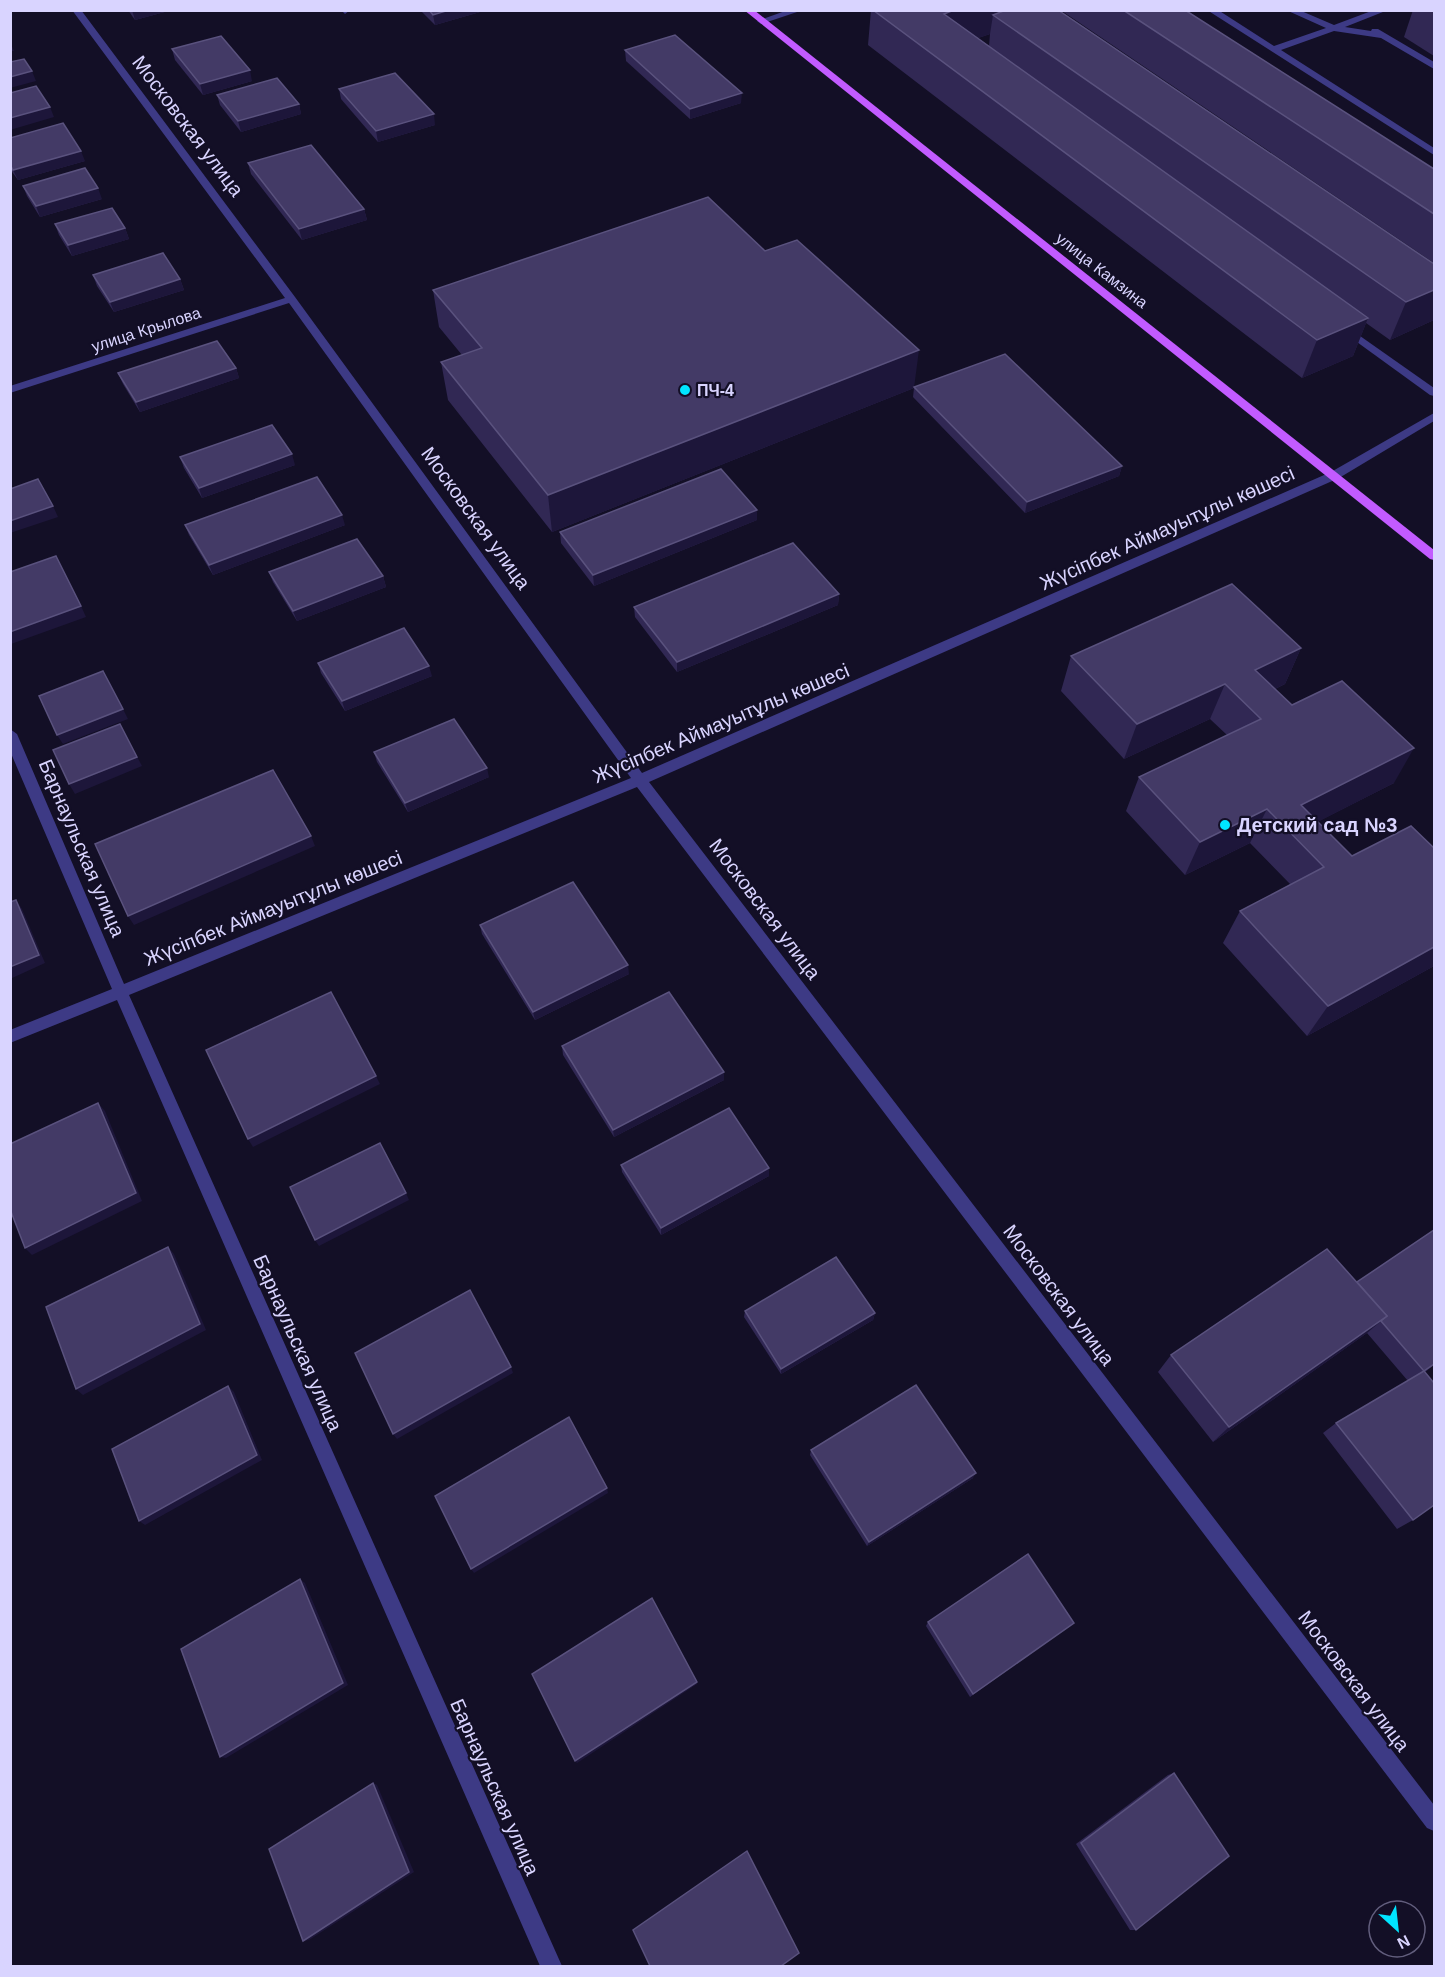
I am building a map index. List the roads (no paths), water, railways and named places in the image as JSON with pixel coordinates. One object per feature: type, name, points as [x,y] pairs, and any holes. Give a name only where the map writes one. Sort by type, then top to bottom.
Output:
[{"type":"main road","name":"улица Камзина","points":[[748,10],[1434,556]]},
{"type":"street","name":"Московская улица","points":[[76,10],[291,299],[640,780],[1434,1821]]},
{"type":"street","points":[[761,21],[799,10]]},
{"type":"street","points":[[1212,10],[1434,152]]},
{"type":"street","points":[[1290,10],[1333,28],[1383,36]]},
{"type":"street","points":[[1273,50],[1383,10]]},
{"type":"street","points":[[1356,20],[1434,66]]},
{"type":"street","name":"улица Крылова","points":[[10,390],[291,299]]},
{"type":"street","points":[[1337,323],[1434,393]]},
{"type":"street","name":"Жүсіпбек Аймауытұлы көшесі","points":[[10,1037],[640,780],[1335,475],[1434,416]]},
{"type":"street","name":"Барнаульская улица","points":[[10,734],[120,991],[551,1966]]},
{"type":"place","name":"ПЧ-4","points":[[685,390]]},
{"type":"place","name":"Детский сад №3","points":[[1225,825]]}]
